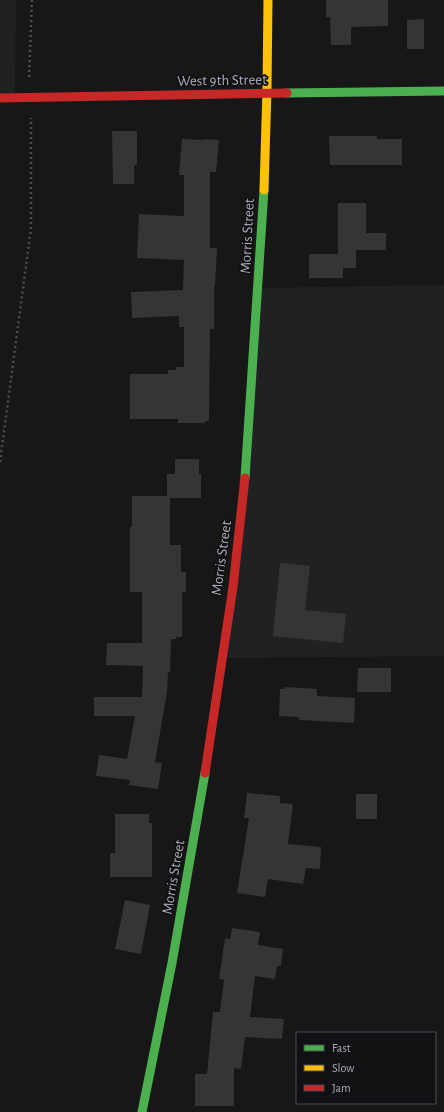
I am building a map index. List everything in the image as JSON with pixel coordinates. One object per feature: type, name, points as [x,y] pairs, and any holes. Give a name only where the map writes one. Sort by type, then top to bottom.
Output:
[{"type":"street","name":"Morris Street","points":[[142,1112],[167,992],[213,729],[242,510],[258,288],[268,93],[268,0]]},
{"type":"street","name":"West 9th Street","points":[[0,98],[444,91]]},
{"type":"path","points":[[0,462],[31,228],[31,98],[29,72],[32,0]]},
{"type":"shaded area","points":[[0,0],[16,0],[15,98],[0,98]]},
{"type":"shaded area","points":[[444,285],[444,656],[222,658],[258,288]]},
{"type":"building","points":[[326,0],[388,0],[388,26],[351,27],[351,45],[331,45],[330,17],[326,17]]},
{"type":"building","points":[[424,19],[424,49],[407,49],[407,20]]},
{"type":"building","points":[[112,131],[137,131],[137,165],[134,165],[134,184],[113,184]]},
{"type":"building","points":[[329,136],[377,136],[377,139],[402,139],[402,165],[330,165]]},
{"type":"building","points":[[182,139],[219,140],[216,172],[210,172],[210,248],[217,248],[214,286],[214,329],[210,329],[209,421],[205,421],[205,423],[178,423],[178,419],[130,419],[130,374],[168,374],[168,370],[176,370],[176,367],[184,367],[184,327],[179,327],[179,316],[132,318],[131,292],[183,290],[184,260],[137,258],[139,214],[184,216],[184,175],[179,175]]},
{"type":"building","points":[[338,203],[366,203],[366,233],[386,233],[386,250],[356,250],[356,268],[343,268],[343,278],[309,278],[309,254],[338,254]]},
{"type":"building","points":[[175,459],[199,459],[199,474],[201,474],[201,498],[170,498],[170,545],[181,545],[181,572],[186,572],[186,592],[182,592],[182,637],[171,639],[170,672],[168,672],[167,692],[155,762],[162,763],[158,789],[129,785],[130,780],[96,776],[99,755],[127,759],[135,716],[94,716],[94,697],[142,697],[143,666],[106,665],[107,643],[142,643],[142,592],[130,592],[130,527],[132,527],[132,496],[167,496],[167,474],[175,474]]},
{"type":"building","points":[[280,563],[310,566],[305,610],[346,614],[343,643],[273,636]]},
{"type":"building","points":[[358,668],[391,668],[391,692],[357,692]]},
{"type":"building","points":[[285,687],[317,689],[317,696],[355,698],[354,723],[299,720],[299,717],[279,716],[280,689],[285,689]]},
{"type":"building","points":[[247,793],[280,796],[280,803],[293,804],[288,844],[321,847],[320,869],[306,868],[303,884],[268,879],[265,897],[237,893],[249,818],[244,818]]},
{"type":"building","points":[[356,794],[377,794],[377,819],[356,819]]},
{"type":"building","points":[[115,814],[149,814],[149,823],[152,823],[152,877],[110,877],[110,853],[115,853]]},
{"type":"building","points":[[125,900],[150,905],[141,954],[115,949]]},
{"type":"building","points":[[232,928],[260,932],[258,945],[283,949],[281,966],[277,966],[275,979],[255,976],[250,1017],[284,1019],[282,1039],[245,1037],[241,1069],[234,1068],[234,1106],[195,1106],[195,1074],[207,1074],[213,1012],[220,1012],[224,980],[219,979],[225,938],[230,939]]},
{"type":"traffic: fast","points":[[287,93],[444,91]]},
{"type":"traffic: fast","points":[[245,478],[264,190]]},
{"type":"traffic: fast","points":[[142,1112],[172,963],[205,773]]},
{"type":"traffic: slow","points":[[264,190],[268,0]]},
{"type":"traffic: jam","points":[[0,98],[287,93]]},
{"type":"traffic: jam","points":[[205,773],[233,587],[245,478]]}]
